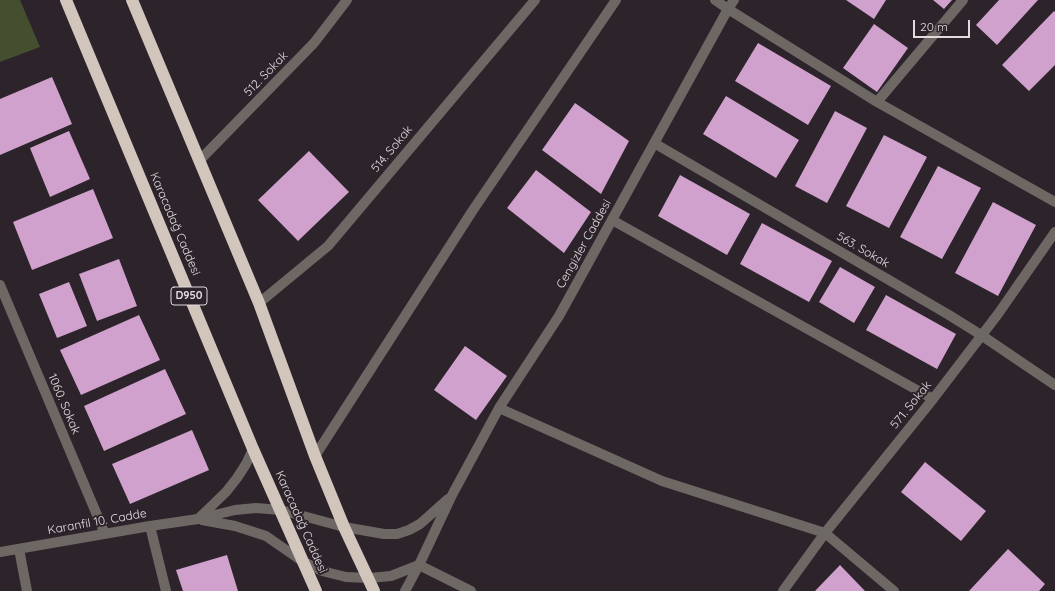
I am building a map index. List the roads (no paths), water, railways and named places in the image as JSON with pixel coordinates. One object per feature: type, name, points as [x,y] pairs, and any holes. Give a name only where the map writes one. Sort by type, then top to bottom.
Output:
[{"type":"highway","name":"Karacadağ Caddesi","points":[[66,0],[253,449],[316,591]]},
{"type":"highway","points":[[132,0],[259,303],[315,456],[344,527],[374,591]]},
{"type":"street","name":"512. Sokak","points":[[199,161],[314,43],[347,0]]},
{"type":"street","name":"514. Sokak","points":[[259,303],[328,246],[534,0]]},
{"type":"street","points":[[315,456],[473,210],[616,0]]},
{"type":"street","points":[[715,0],[877,102],[1055,202]]},
{"type":"street","name":"Cengizler Caddesi","points":[[405,591],[451,497],[498,408],[559,316],[734,0]]},
{"type":"street","points":[[877,102],[963,0]]},
{"type":"street","name":"563. Sokak","points":[[654,143],[943,311],[1055,385]]},
{"type":"street","points":[[612,220],[933,399]]},
{"type":"street","name":"571. Sokak","points":[[783,591],[825,533],[933,399],[998,314],[1055,232]]},
{"type":"street","name":"1060. Sokak","points":[[0,285],[105,534]]},
{"type":"street","points":[[498,408],[662,481],[825,533],[894,591]]},
{"type":"street","points":[[198,519],[226,492],[240,473],[253,449]]},
{"type":"street","name":"Cengizler Caddesi","points":[[281,510],[344,527],[384,534],[397,534],[420,524],[451,497]]},
{"type":"street","name":"Karanfil 10. Cadde","points":[[0,552],[198,519],[246,508],[281,510]]},
{"type":"street","name":"Karanfil 10. Cadde","points":[[198,519],[235,526],[266,536],[302,561],[322,571],[346,577],[369,578]]},
{"type":"street","points":[[150,526],[166,591]]},
{"type":"street","points":[[19,549],[27,591]]},
{"type":"street","points":[[369,578],[391,576],[419,565],[471,591]]}]
